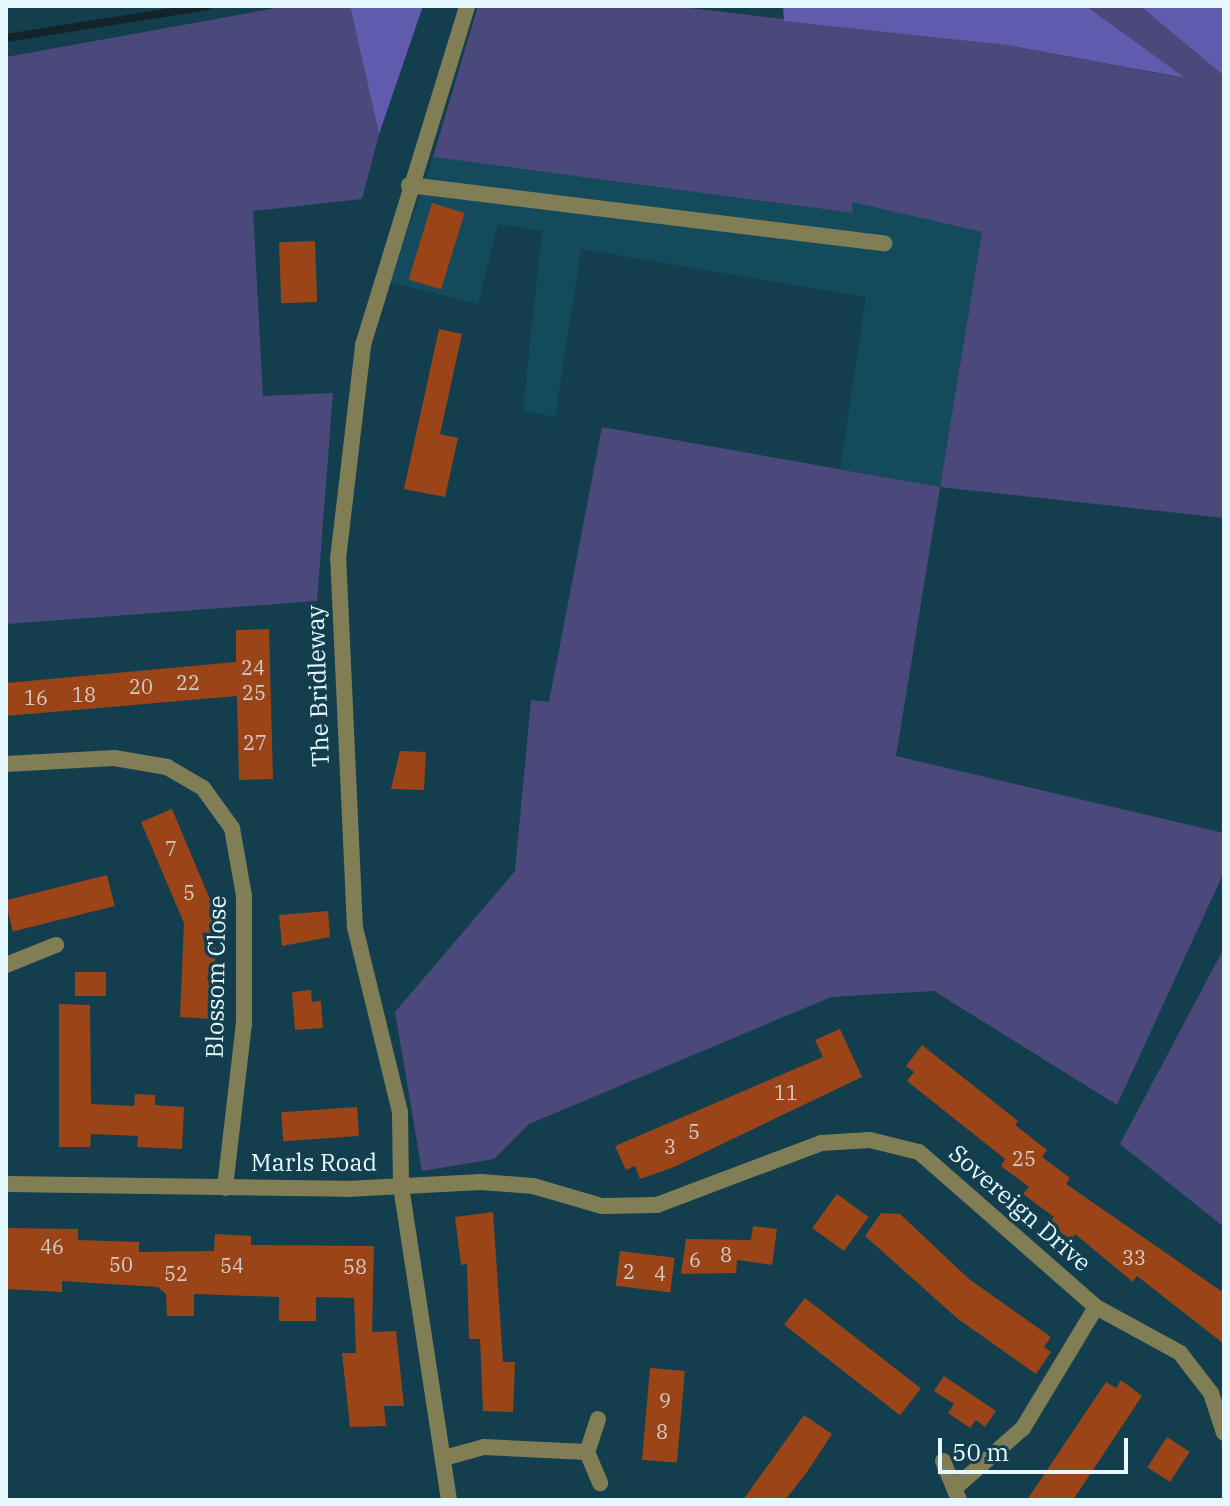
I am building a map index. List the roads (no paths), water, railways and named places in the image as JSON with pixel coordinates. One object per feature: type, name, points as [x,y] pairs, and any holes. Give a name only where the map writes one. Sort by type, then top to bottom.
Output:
[{"type":"street","name":"The Bridleway","points":[[401,1186],[400,1112],[355,928],[338,559],[351,405],[409,185],[467,6]]},
{"type":"street","points":[[409,185],[884,243]]},
{"type":"street","name":"Blossom Close","points":[[6,764],[114,758],[167,767],[203,788],[232,828],[244,896],[244,1023],[225,1188]]},
{"type":"street","points":[[6,965],[56,945]]},
{"type":"street","name":"Sovereign Drive","points":[[401,1186],[507,1184],[602,1206],[657,1205],[821,1143],[870,1140],[919,1152],[1096,1307],[1180,1353],[1211,1393],[1224,1433]]},
{"type":"street","name":"Marls Road","points":[[6,1184],[225,1188],[401,1186],[449,1500]]},
{"type":"street","points":[[943,1461],[958,1493],[1023,1428],[1096,1307]]},
{"type":"street","points":[[598,1419],[587,1452],[600,1483]]},
{"type":"street","points":[[444,1458],[484,1447],[587,1452]]},
{"type":"waterway","points":[[6,38],[207,6]]}]
